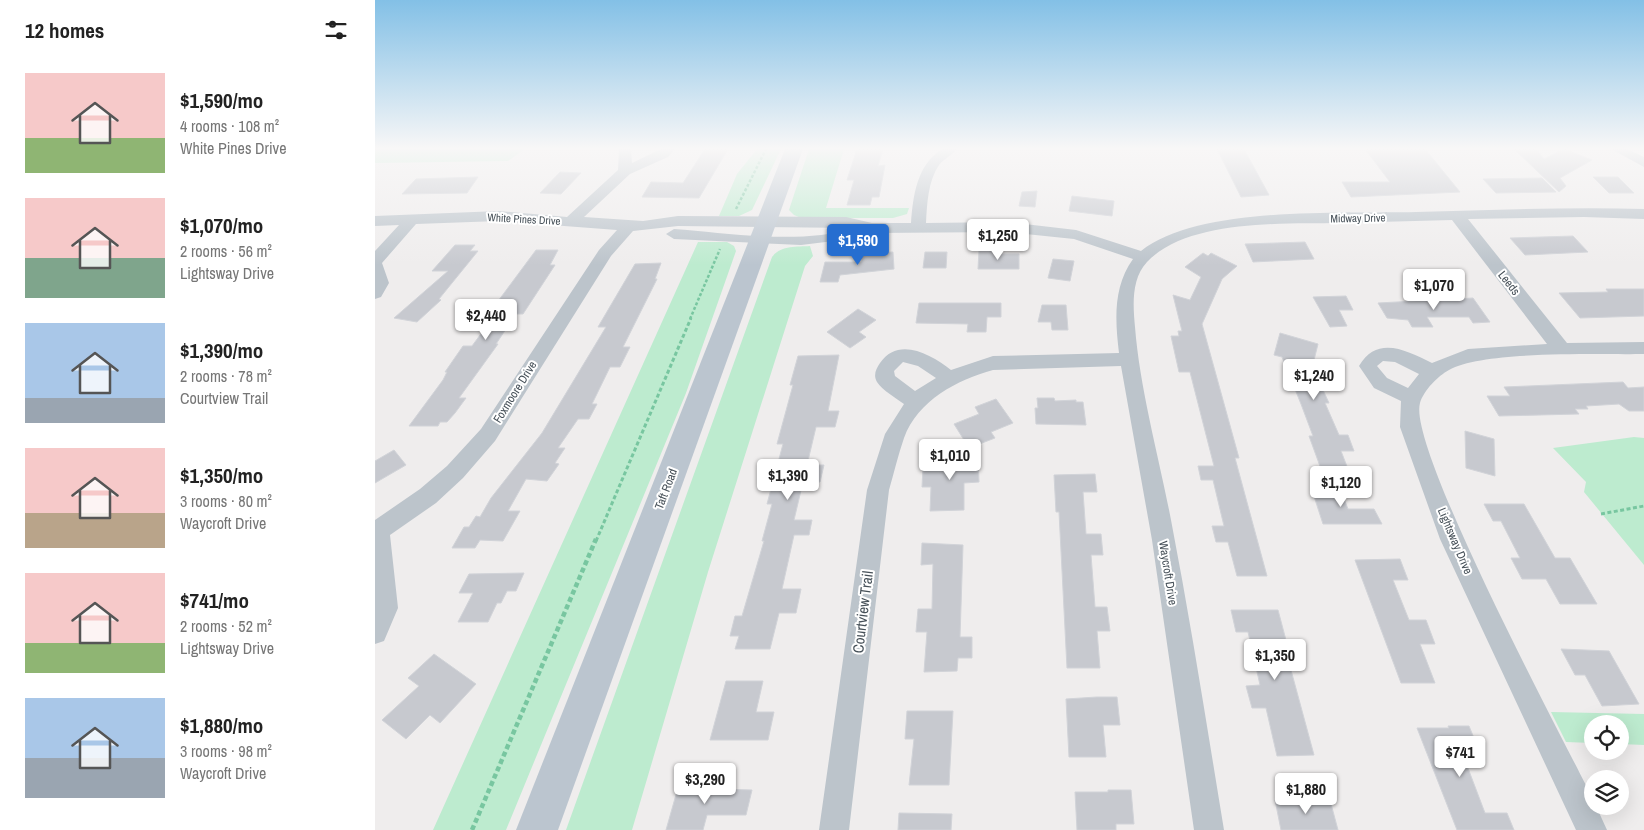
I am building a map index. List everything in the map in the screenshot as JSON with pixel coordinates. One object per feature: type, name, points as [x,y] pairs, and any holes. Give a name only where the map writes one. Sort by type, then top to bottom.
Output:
[{"type":"street","points":[[572,222],[608,188]]},
{"type":"street","name":"Taft Road","points":[[537,830],[780,188]]},
{"type":"street","points":[[918,226],[919,206],[923,188]]},
{"type":"street","name":"Midway Drive","points":[[1127,317],[1127,299],[1131,274],[1143,257],[1177,236],[1223,224],[1270,220],[1584,212],[1644,214]]},
{"type":"street","name":"White Pines Drive","points":[[375,221],[499,216],[636,226],[671,234],[723,237],[764,230]]},
{"type":"street","name":"Leeds","points":[[1457,216],[1562,350]]},
{"type":"street","points":[[375,293],[381,283],[375,263],[411,220]]},
{"type":"street","name":"White Pines Drive","points":[[636,226],[678,221],[731,221],[764,230],[816,240],[853,236],[872,228],[918,226],[1046,230],[1083,237],[1143,257]]},
{"type":"street","name":"Foxmoore Drive","points":[[376,533],[428,496],[455,472],[488,435],[605,253],[636,226]]},
{"type":"street","name":"Waycroft Drive","points":[[1127,317],[1130,359],[1166,555],[1209,830]]},
{"type":"street","name":"Lightsway Drive","points":[[1591,830],[1452,539],[1410,427],[1410,402],[1421,383],[1441,365],[1468,356],[1513,351],[1644,348]]},
{"type":"street","points":[[1413,398],[1393,390],[1375,378],[1368,366],[1370,360],[1375,356],[1391,354],[1433,373]]},
{"type":"street","points":[[916,402],[885,379],[885,370],[893,360],[903,356],[919,356],[949,378]]},
{"type":"street","name":"Courtview Trail","points":[[834,830],[878,490],[895,434],[916,402],[932,388],[949,378],[993,363],[1130,359]]},
{"type":"street","points":[[375,632],[387,608],[376,533]]},
{"type":"path","points":[[731,221],[747,188]]},
{"type":"path","points":[[472,830],[723,237]]},
{"type":"path","points":[[1601,514],[1644,506]]},
{"type":"green space","points":[[731,188],[763,188],[752,210],[739,216],[719,216]]},
{"type":"green space","points":[[796,188],[832,188],[826,208],[909,208],[907,214],[893,218],[801,218],[789,210]]},
{"type":"green space","points":[[698,242],[727,242],[734,246],[736,251],[686,393],[506,830],[433,830]]},
{"type":"green space","points":[[810,246],[813,256],[805,266],[708,572],[632,830],[566,830],[772,257],[780,250]]},
{"type":"green space","points":[[1634,437],[1644,438],[1644,565],[1584,492],[1586,482],[1553,448]]},
{"type":"green space","points":[[1551,712],[1644,714],[1644,745],[1629,744],[1629,715],[1584,715],[1584,743],[1566,742]]},
{"type":"building","points":[[408,188],[471,188],[467,193],[402,194]]},
{"type":"building","points":[[545,188],[567,188],[561,194],[540,193]]},
{"type":"building","points":[[648,188],[705,188],[699,198],[642,197]]},
{"type":"building","points":[[852,188],[881,188],[879,197],[872,197],[870,205],[847,205]]},
{"type":"building","points":[[1236,188],[1265,188],[1269,195],[1241,197]]},
{"type":"building","points":[[1345,188],[1457,188],[1460,192],[1351,197]]},
{"type":"building","points":[[1491,188],[1552,188],[1556,192],[1496,193]]},
{"type":"building","points":[[1555,188],[1564,188],[1559,192]]},
{"type":"building","points":[[1604,188],[1629,188],[1634,193],[1609,193]]},
{"type":"building","points":[[1037,191],[1035,207],[1019,206],[1022,192]]},
{"type":"building","points":[[1072,196],[1114,201],[1112,216],[1069,211]]},
{"type":"building","points":[[1573,236],[1588,252],[1525,255],[1510,238]]},
{"type":"building","points":[[1305,242],[1314,259],[1253,262],[1245,244]]},
{"type":"building","points":[[455,245],[475,245],[470,251],[478,251],[439,299],[441,300],[417,322],[394,318],[448,271],[432,271]]},
{"type":"building","points":[[536,250],[558,250],[550,265],[555,265],[523,314],[516,314],[496,344],[498,344],[459,398],[466,398],[447,422],[440,422],[438,426],[409,426],[443,380],[447,372],[445,372],[463,346],[472,346],[494,316],[487,316]]},
{"type":"building","points":[[979,250],[996,250],[996,254],[1019,254],[1019,269],[978,269]]},
{"type":"building","points":[[893,252],[894,269],[840,275],[838,282],[820,282],[825,262],[861,262],[862,254]]},
{"type":"building","points":[[925,252],[947,252],[946,268],[923,268]]},
{"type":"building","points":[[1203,253],[1208,256],[1211,253],[1237,266],[1222,279],[1202,324],[1239,458],[1235,458],[1267,576],[1237,576],[1228,542],[1216,542],[1212,526],[1224,526],[1213,480],[1201,480],[1198,466],[1214,466],[1190,372],[1179,372],[1171,336],[1179,336],[1178,331],[1182,331],[1173,295],[1190,300],[1201,277],[1185,267]]},
{"type":"building","points":[[1053,259],[1074,261],[1070,281],[1048,278]]},
{"type":"building","points":[[661,263],[655,279],[657,279],[623,347],[630,347],[620,367],[610,367],[592,404],[597,404],[589,419],[578,419],[558,448],[565,448],[555,463],[559,464],[547,481],[526,479],[508,511],[520,511],[503,541],[480,540],[475,548],[452,548],[464,527],[469,527],[476,516],[480,517],[491,498],[542,433],[606,327],[598,327],[635,264]]},
{"type":"building","points":[[1606,289],[1644,289],[1644,316],[1580,318],[1559,293],[1608,292]]},
{"type":"building","points":[[1346,296],[1353,310],[1339,310],[1347,326],[1330,327],[1313,297]]},
{"type":"building","points":[[1473,298],[1490,322],[1473,323],[1469,317],[1427,317],[1433,327],[1412,327],[1408,320],[1387,318],[1378,303]]},
{"type":"building","points":[[919,303],[1001,303],[1001,317],[987,317],[986,332],[967,332],[968,324],[916,323]]},
{"type":"building","points":[[1042,305],[1066,305],[1068,330],[1052,330],[1051,322],[1038,322]]},
{"type":"building","points":[[858,309],[876,320],[859,332],[866,337],[850,348],[827,332]]},
{"type":"building","points":[[1280,333],[1318,344],[1310,376],[1325,375],[1332,389],[1323,390],[1329,403],[1325,403],[1339,435],[1348,435],[1354,451],[1341,451],[1348,469],[1321,469],[1309,436],[1313,436],[1282,357],[1274,355]]},
{"type":"building","points":[[839,355],[828,411],[839,411],[835,427],[816,427],[807,465],[824,465],[820,482],[803,482],[794,520],[812,520],[809,535],[794,535],[782,589],[801,589],[796,613],[779,613],[770,649],[735,649],[739,636],[730,636],[735,616],[742,616],[764,541],[762,541],[772,504],[767,504],[783,444],[777,444],[793,385],[790,385],[798,356]]},
{"type":"building","points":[[1623,382],[1628,388],[1644,387],[1644,411],[1629,411],[1619,404],[1586,406],[1588,409],[1575,409],[1579,414],[1499,416],[1487,396],[1510,396],[1504,387]]},
{"type":"building","points":[[1037,398],[1083,402],[1086,425],[1036,424],[1035,408],[1038,408]]},
{"type":"building","points":[[996,399],[1013,423],[991,432],[995,438],[969,448],[954,424],[979,414],[975,407]]},
{"type":"building","points":[[1465,431],[1494,439],[1495,476],[1466,468]]},
{"type":"building","points":[[394,450],[406,465],[375,483],[375,461]]},
{"type":"building","points":[[978,456],[979,482],[964,483],[964,510],[930,511],[931,487],[922,487],[923,468],[930,467],[930,458]]},
{"type":"building","points":[[1095,474],[1097,492],[1083,492],[1086,534],[1101,534],[1103,555],[1091,555],[1095,607],[1107,607],[1110,631],[1097,631],[1100,668],[1067,668],[1059,512],[1056,512],[1054,475]]},
{"type":"building","points":[[1339,486],[1348,509],[1374,509],[1382,524],[1323,524],[1311,487]]},
{"type":"building","points":[[1484,504],[1524,504],[1555,558],[1570,558],[1597,604],[1560,604],[1546,579],[1522,579],[1511,558],[1520,558],[1501,521],[1493,521]]},
{"type":"building","points":[[922,543],[963,545],[960,637],[972,637],[972,658],[958,658],[957,671],[924,672],[927,632],[916,632],[918,609],[932,609],[933,564],[921,565]]},
{"type":"building","points":[[1400,559],[1408,580],[1393,580],[1409,620],[1426,620],[1435,644],[1420,644],[1435,683],[1401,683],[1355,560]]},
{"type":"building","points":[[524,573],[516,591],[507,591],[501,603],[497,603],[488,622],[458,622],[473,593],[459,593],[469,574]]},
{"type":"building","points":[[1231,610],[1278,610],[1291,659],[1288,659],[1314,755],[1277,756],[1266,708],[1252,708],[1246,686],[1260,685],[1248,632],[1236,632]]},
{"type":"building","points":[[1561,649],[1609,651],[1639,704],[1602,706],[1585,675],[1575,675]]},
{"type":"building","points":[[434,654],[476,684],[440,723],[430,715],[406,739],[382,720],[419,686],[408,678]]},
{"type":"building","points":[[726,681],[763,681],[756,712],[774,712],[768,740],[710,740]]},
{"type":"building","points":[[1117,697],[1120,725],[1103,725],[1106,757],[1069,757],[1066,699]]},
{"type":"building","points":[[907,711],[953,711],[949,785],[909,785],[914,739],[905,739]]},
{"type":"building","points":[[1448,726],[1469,726],[1481,755],[1463,755],[1485,813],[1507,813],[1514,830],[1457,830],[1417,728],[1449,728]]},
{"type":"building","points":[[679,784],[719,784],[717,789],[752,790],[746,815],[707,815],[703,830],[666,830]]},
{"type":"building","points":[[1108,790],[1131,790],[1134,824],[1116,824],[1116,830],[1077,830],[1075,792],[1108,792]]},
{"type":"building","points":[[1275,800],[1330,800],[1338,830],[1281,830]]},
{"type":"building","points":[[899,813],[952,814],[951,830],[898,830]]}]
